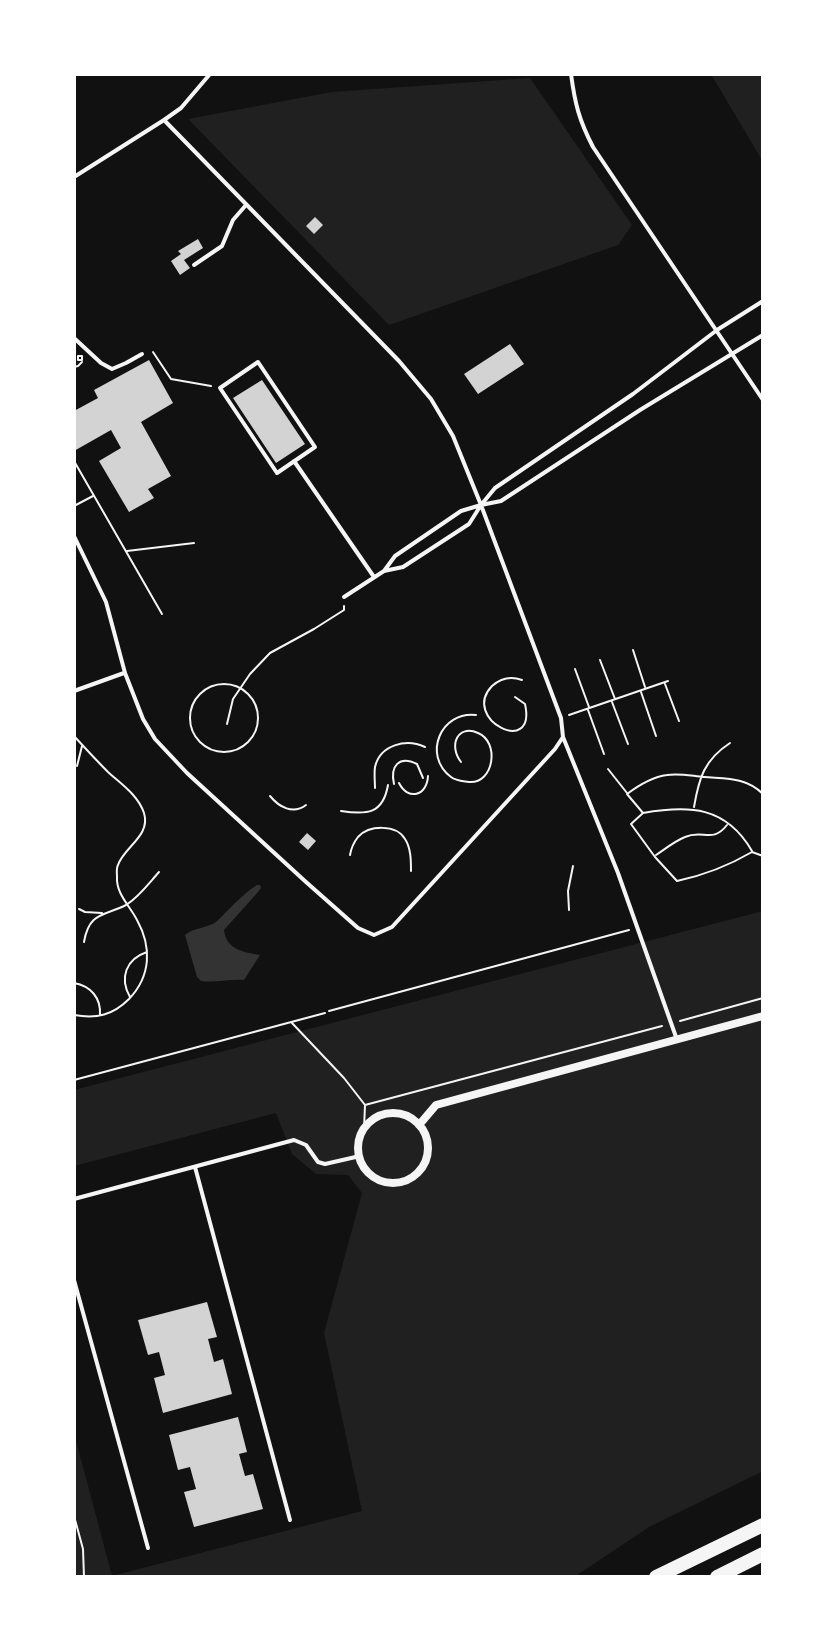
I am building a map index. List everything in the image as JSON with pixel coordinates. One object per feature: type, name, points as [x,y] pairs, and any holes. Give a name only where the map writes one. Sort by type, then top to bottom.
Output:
[{"type":"highway","points":[[656,1577],[763,1525]]},
{"type":"highway","points":[[717,1577],[763,1554]]},
{"type":"street","points":[[419,1125],[436,1105],[763,1016]]},
{"type":"street","points":[[396,1113],[419,1125],[426,1135],[428,1147],[426,1159],[416,1174],[406,1181],[393,1183],[381,1181],[370,1174],[362,1164],[359,1140],[373,1120],[384,1114],[396,1113]]},
{"type":"lane","points":[[74,177],[181,108],[210,74]]},
{"type":"lane","points":[[571,74],[580,123],[593,147],[763,400]]},
{"type":"lane","points":[[164,120],[399,361],[431,399],[453,436],[561,718],[563,737],[618,873],[677,1040]]},
{"type":"lane","points":[[194,265],[222,246],[233,220],[247,205]]},
{"type":"lane","points":[[344,597],[384,571],[403,567],[469,524],[495,488],[633,394],[717,330],[763,301]]},
{"type":"lane","points":[[384,571],[395,556],[461,511],[501,501],[640,410],[763,335]]},
{"type":"lane","points":[[74,338],[112,369],[142,354]]},
{"type":"lane","points":[[258,362],[315,447],[277,473],[220,388],[258,362]]},
{"type":"lane","points":[[294,461],[374,577]]},
{"type":"lane","points":[[74,536],[106,602],[125,673],[143,719],[155,739],[187,773],[358,928],[374,935],[392,927],[563,737]]},
{"type":"lane","points":[[74,691],[125,673]]},
{"type":"lane","points":[[74,1199],[294,1140],[306,1145],[318,1162],[325,1164],[360,1156]]},
{"type":"lane","points":[[195,1167],[290,1520]]},
{"type":"lane","points":[[74,1280],[148,1548]]},
{"type":"path","points":[[142,354],[154,352],[171,379],[220,388]]},
{"type":"path","points":[[74,367],[82,364],[82,360]]},
{"type":"path","points":[[74,461],[162,614]]},
{"type":"path","points":[[74,506],[94,495]]},
{"type":"path","points":[[126,551],[194,543]]},
{"type":"path","points":[[227,724],[233,699],[250,674],[270,653],[344,610],[344,597]]},
{"type":"path","points":[[633,650],[646,689]]},
{"type":"path","points":[[600,660],[628,744]]},
{"type":"path","points":[[575,669],[604,754]]},
{"type":"path","points":[[515,697],[525,704],[525,723],[514,731],[496,726],[487,715],[487,693],[502,679],[514,677],[522,680]]},
{"type":"path","points":[[561,718],[667,682],[679,721]]},
{"type":"path","points":[[228,684],[240,688],[248,694],[257,712],[253,735],[243,746],[230,751],[216,751],[203,745],[190,723],[195,699],[204,690],[216,685],[228,684]]},
{"type":"path","points":[[641,691],[656,736]]},
{"type":"path","points":[[461,762],[454,747],[460,734],[469,732],[485,738],[492,762],[483,778],[474,782],[452,778],[439,762],[437,750],[445,725],[456,717],[476,715]]},
{"type":"path","points":[[74,736],[132,794],[144,814],[144,829],[118,864],[116,880],[126,905],[137,920],[148,952],[147,969],[138,989],[130,997],[109,1014],[74,1015]]},
{"type":"path","points":[[375,788],[375,768],[386,750],[405,743],[425,747]]},
{"type":"path","points":[[694,808],[700,776],[718,751],[730,743]]},
{"type":"path","points":[[77,766],[82,745]]},
{"type":"path","points":[[394,784],[392,772],[401,761],[417,764],[423,778]]},
{"type":"path","points":[[608,769],[643,813]]},
{"type":"path","points":[[627,794],[641,783],[665,775],[738,779],[763,794]]},
{"type":"path","points":[[399,783],[404,791],[418,794],[428,783],[428,776]]},
{"type":"path","points":[[341,811],[368,813],[383,803],[388,785]]},
{"type":"path","points":[[270,796],[283,808],[291,810],[306,805]]},
{"type":"path","points":[[752,852],[706,875],[677,881],[631,824],[643,813],[694,808],[714,815],[743,834],[752,852],[763,857]]},
{"type":"path","points":[[654,856],[685,836],[714,836],[728,824]]},
{"type":"path","points":[[350,855],[357,838],[365,832],[376,828],[388,829],[399,832],[406,839],[411,871]]},
{"type":"path","points":[[569,910],[568,891],[573,866]]},
{"type":"path","points":[[79,909],[93,914],[126,905],[159,872]]},
{"type":"path","points":[[84,942],[90,923],[104,913]]},
{"type":"path","points":[[74,1080],[637,928]]},
{"type":"path","points":[[130,997],[124,982],[126,968],[136,957],[148,952]]},
{"type":"path","points":[[74,983],[87,987],[95,995],[100,1002],[100,1015]]},
{"type":"path","points":[[365,1105],[763,998]]},
{"type":"path","points":[[291,1022],[365,1105],[364,1129]]},
{"type":"path","points":[[74,1516],[83,1549],[84,1577]]},
{"type":"shaded area","points":[[711,74],[763,74],[763,162]]},
{"type":"shaded area","points":[[530,78],[632,225],[618,245],[389,325],[188,119],[332,92]]},
{"type":"shaded area","points":[[257,885],[261,888],[224,930],[232,946],[260,955],[244,980],[201,981],[197,977],[185,935],[216,922]]},
{"type":"shaded area","points":[[763,911],[763,1471],[649,1527],[574,1577],[74,1577],[74,1433],[112,1576],[362,1511],[324,1333],[362,1193],[348,1175],[316,1174],[292,1154],[276,1113],[74,1166],[74,1090]]},
{"type":"building","points":[[315,217],[323,225],[314,234],[306,226]]},
{"type":"building","points":[[198,239],[203,248],[184,260],[190,268],[180,275],[171,261],[181,254],[178,251]]},
{"type":"building","points":[[510,344],[524,364],[478,394],[464,374]]},
{"type":"building","points":[[149,360],[173,403],[141,422],[171,476],[148,489],[154,498],[129,512],[99,461],[121,448],[111,430],[74,451],[74,411],[98,398],[94,390]]},
{"type":"building","points":[[262,380],[305,444],[276,463],[233,398]]},
{"type":"building","points":[[307,833],[316,841],[308,850],[299,842]]},
{"type":"building","points":[[207,1302],[217,1337],[208,1339],[214,1362],[223,1359],[232,1394],[163,1413],[154,1378],[165,1375],[159,1352],[148,1355],[138,1320]]},
{"type":"building","points":[[238,1417],[247,1452],[239,1454],[245,1476],[253,1474],[263,1509],[194,1527],[184,1492],[196,1489],[190,1467],[178,1470],[169,1435]]}]
